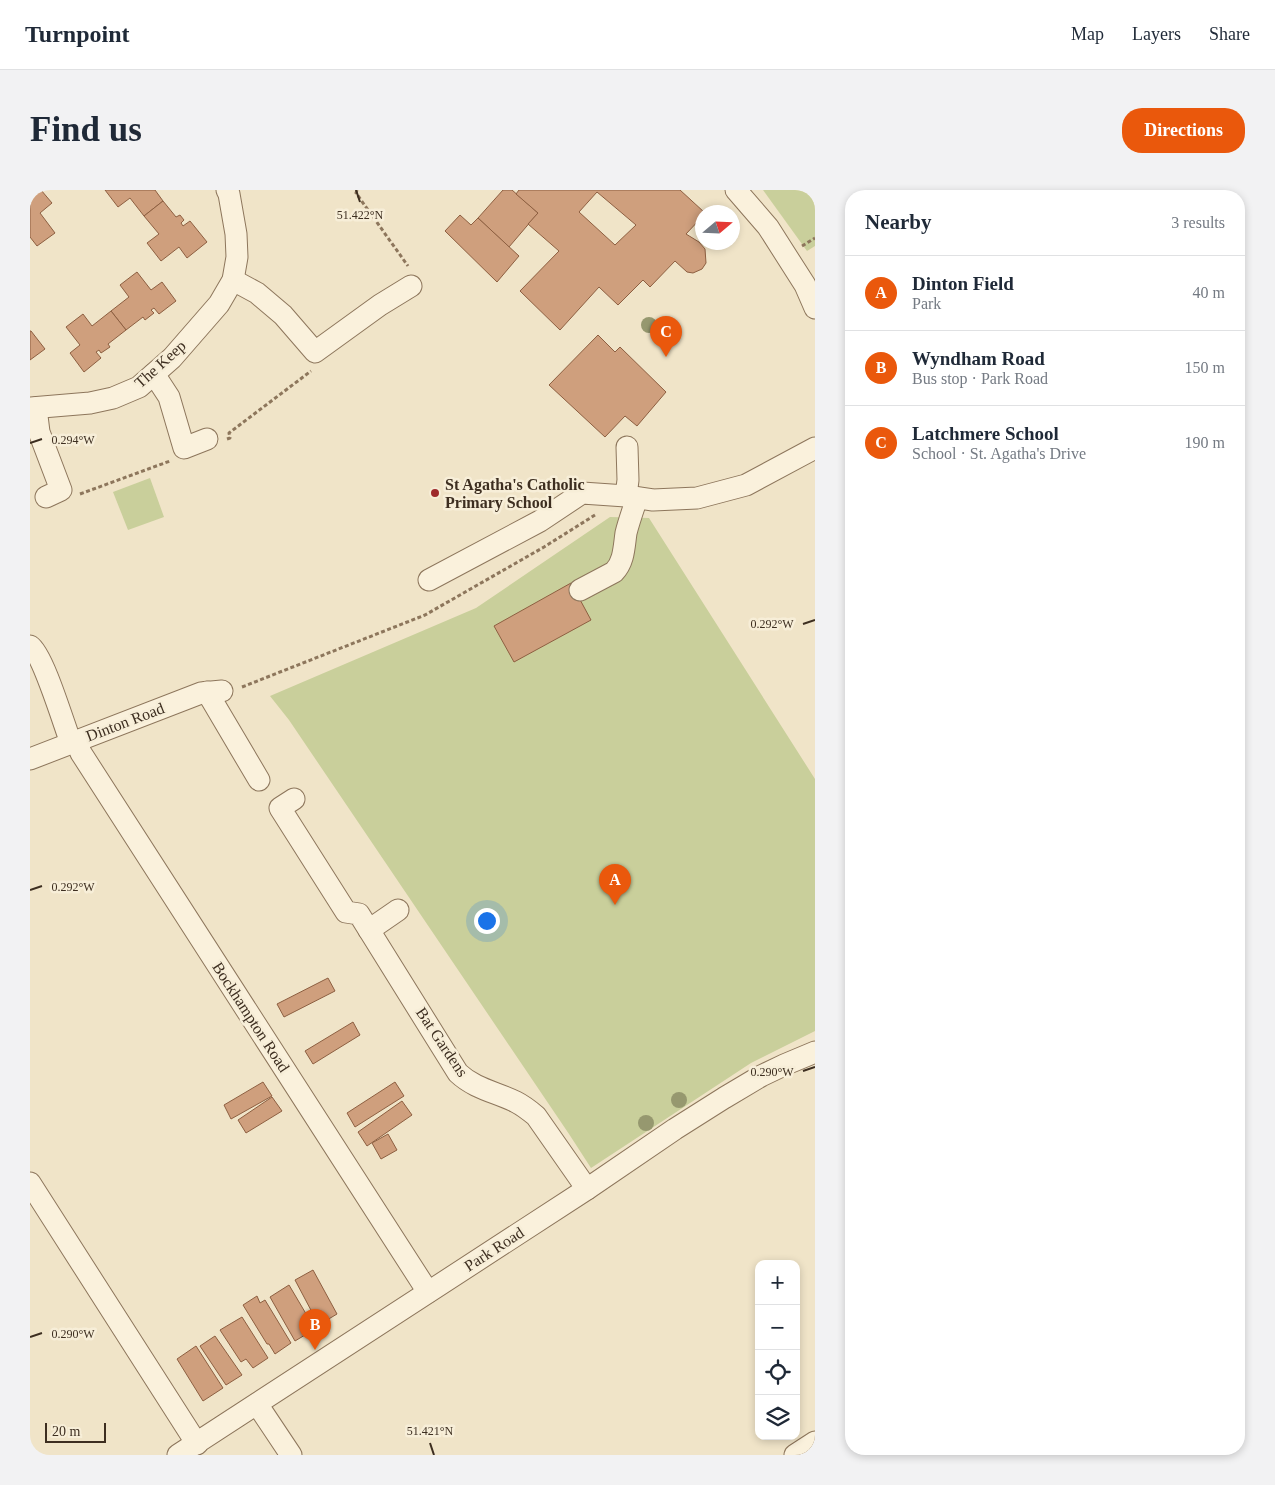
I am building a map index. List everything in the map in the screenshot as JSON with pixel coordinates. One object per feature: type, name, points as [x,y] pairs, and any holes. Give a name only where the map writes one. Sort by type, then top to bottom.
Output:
[{"type":"street","name":"The Keep","points":[[33,408],[90,403],[114,398],[139,387],[172,358],[218,304],[233,280],[237,257],[236,234],[227,190]]},
{"type":"street","points":[[736,190],[810,280],[815,308]]},
{"type":"street","points":[[233,280],[257,293],[283,315],[315,352],[375,298],[411,286]]},
{"type":"street","points":[[154,374],[169,397],[184,448],[207,439]]},
{"type":"street","points":[[33,408],[39,432],[61,490],[46,497]]},
{"type":"street","points":[[580,590],[614,572],[618,568],[622,557],[630,519],[632,497],[628,480],[627,447]]},
{"type":"street","points":[[429,580],[540,521],[582,493],[653,500],[697,498],[746,485],[815,448]]},
{"type":"street","name":"Bockhampton Road","points":[[30,646],[35,649],[74,742],[428,1292]]},
{"type":"street","points":[[215,692],[259,780]]},
{"type":"street","name":"Dinton Road","points":[[30,759],[201,693],[215,692]]},
{"type":"street","points":[[294,798],[280,808],[346,912],[364,922],[398,910]]},
{"type":"street","name":"Bat Gardens","points":[[364,922],[458,1073],[472,1085],[515,1102],[536,1116],[587,1189]]},
{"type":"street","name":"Park Road","points":[[178,1455],[587,1189],[675,1129],[761,1076],[784,1064],[815,1052]]},
{"type":"street","points":[[30,1183],[197,1444]]},
{"type":"street","points":[[257,1404],[292,1455]]},
{"type":"street","points":[[796,1455],[815,1442]]},
{"type":"path","points":[[357,190],[356,193],[418,280],[411,286]]},
{"type":"path","points":[[810,190],[815,196]]},
{"type":"path","points":[[797,248],[815,238]]},
{"type":"path","points":[[215,692],[233,690],[254,683],[425,615],[632,497]]},
{"type":"green space","points":[[763,190],[815,190],[815,246],[807,251]]},
{"type":"green space","points":[[150,478],[164,517],[128,530],[113,492]]},
{"type":"green space","points":[[610,517],[649,518],[815,779],[815,1031],[751,1063],[591,1168],[289,720],[270,696],[476,608]]},
{"type":"building","points":[[35,190],[41,190],[52,203],[40,213],[55,233],[37,246],[30,237],[30,194]]},
{"type":"building","points":[[105,190],[155,190],[163,201],[144,216],[130,198],[118,207]]},
{"type":"building","points":[[503,190],[512,190],[538,213],[509,247],[478,218]]},
{"type":"building","points":[[519,190],[680,190],[696,205],[695,224],[686,234],[695,240],[695,250],[705,250],[706,263],[702,269],[693,273],[687,272],[675,261],[650,287],[643,280],[618,305],[599,287],[560,330],[520,291],[559,251],[528,224],[538,213],[516,194]],"holes":[[[597,192],[636,225],[615,245],[579,212]]]},
{"type":"building","points":[[163,201],[176,217],[180,215],[184,220],[181,223],[183,226],[190,221],[207,242],[187,258],[179,247],[161,261],[147,243],[159,234],[144,216]]},
{"type":"building","points":[[460,215],[471,225],[478,218],[519,256],[497,282],[445,231]]},
{"type":"building","points":[[137,272],[151,290],[162,282],[176,301],[159,314],[154,308],[151,310],[154,313],[145,320],[143,317],[126,330],[111,311],[129,297],[120,285]]},
{"type":"building","points":[[111,311],[126,330],[108,344],[110,347],[101,353],[99,350],[96,352],[101,358],[84,372],[70,353],[80,345],[66,327],[83,314],[92,326]]},
{"type":"building","points":[[30,331],[45,349],[30,360]]},
{"type":"building","points":[[598,335],[615,352],[620,347],[666,392],[637,426],[625,416],[605,437],[549,385]]},
{"type":"building","points":[[571,583],[591,620],[514,662],[494,626]]},
{"type":"building","points":[[328,978],[335,991],[284,1017],[277,1004]]},
{"type":"building","points":[[353,1022],[360,1035],[313,1064],[305,1051]]},
{"type":"building","points":[[263,1082],[272,1096],[231,1119],[224,1105]]},
{"type":"building","points":[[395,1082],[404,1096],[355,1127],[347,1113]]},
{"type":"building","points":[[272,1097],[282,1111],[246,1133],[238,1120]]},
{"type":"building","points":[[402,1101],[412,1115],[367,1146],[358,1132]]},
{"type":"building","points":[[388,1134],[397,1150],[381,1159],[372,1143]]},
{"type":"building","points":[[313,1270],[337,1314],[322,1323],[317,1312],[313,1314],[295,1280]]},
{"type":"building","points":[[289,1285],[315,1329],[295,1341],[270,1297]]},
{"type":"building","points":[[257,1296],[260,1303],[265,1300],[291,1343],[275,1354],[243,1305]]},
{"type":"building","points":[[242,1317],[268,1358],[253,1368],[246,1359],[241,1362],[220,1330]]},
{"type":"building","points":[[215,1336],[242,1375],[226,1385],[200,1346]]},
{"type":"building","points":[[196,1346],[223,1388],[203,1401],[177,1359]]},
{"type":"place","name":"Latchmere School","points":[[666,357]]},
{"type":"place","name":"St Agatha's Catholic Primary School","points":[[435,493]]},
{"type":"place","name":"Dinton Field","points":[[615,905]]},
{"type":"place","name":"Wyndham Road","points":[[315,1350]]}]
